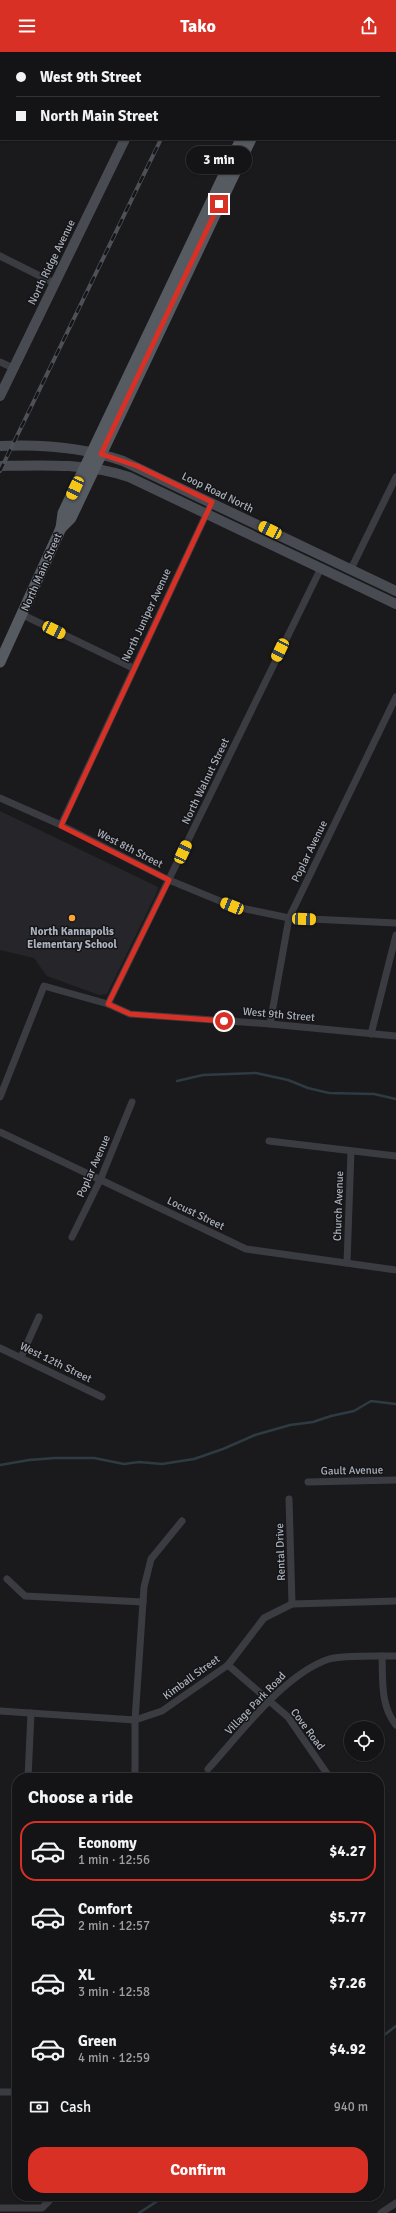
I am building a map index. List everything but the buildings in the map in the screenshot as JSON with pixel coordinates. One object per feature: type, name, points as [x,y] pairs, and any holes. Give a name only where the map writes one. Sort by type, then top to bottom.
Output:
[{"type":"main road","name":"North Ridge Avenue","points":[[0,396],[125,140]]},
{"type":"main road","points":[[90,467],[241,140]]},
{"type":"main road","points":[[96,453],[251,140]]},
{"type":"main road","name":"Loop Road North","points":[[0,446],[52,446],[96,453],[137,466],[396,591]]},
{"type":"main road","points":[[0,466],[55,465],[90,467],[134,479],[396,604]]},
{"type":"main road","name":"North Main Street","points":[[0,662],[23,615],[61,528],[62,515],[90,467]]},
{"type":"street","points":[[0,256],[54,283]]},
{"type":"street","points":[[0,362],[13,368]]},
{"type":"street","points":[[351,569],[396,476]]},
{"type":"street","name":"North Juniper Avenue","points":[[61,826],[133,668],[212,502]]},
{"type":"street","name":"North Walnut Street","points":[[108,1004],[321,568]]},
{"type":"street","points":[[23,615],[133,668]]},
{"type":"street","name":"Poplar Avenue","points":[[270,1024],[289,918],[396,697]]},
{"type":"street","name":"West 8th Street","points":[[0,798],[61,826],[169,880],[232,906],[289,918],[396,923]]},
{"type":"street","points":[[371,1034],[396,935]]},
{"type":"street","name":"West 9th Street","points":[[0,1097],[44,986],[108,1004],[130,1014],[270,1024],[396,1036]]},
{"type":"street","name":"Poplar Avenue","points":[[72,1237],[101,1178],[132,1102]]},
{"type":"street","name":"Locust Street","points":[[0,1132],[101,1178],[246,1249],[396,1270]]},
{"type":"street","points":[[269,1141],[396,1156]]},
{"type":"street","name":"Church Avenue","points":[[347,1263],[351,1151]]},
{"type":"street","points":[[20,1357],[39,1317]]},
{"type":"street","name":"West 12th Street","points":[[0,1348],[102,1397]]},
{"type":"street","name":"Gault Avenue","points":[[308,1482],[396,1480]]},
{"type":"street","name":"Rental Drive","points":[[289,1499],[292,1604]]},
{"type":"street","points":[[135,1773],[135,1720],[143,1602],[151,1559],[182,1521]]},
{"type":"street","points":[[6,1579],[25,1596],[143,1602]]},
{"type":"street","name":"Kimball Street","points":[[0,1711],[135,1720],[162,1711],[228,1665],[264,1618],[292,1604],[396,1602]]},
{"type":"street","points":[[382,1656],[385,1704],[389,1716],[396,1725]]},
{"type":"street","name":"Village Park Road","points":[[208,1769],[269,1702],[299,1673],[330,1659],[396,1656]]},
{"type":"street","name":"Cove Road","points":[[228,1665],[288,1717],[327,1773]]},
{"type":"street","points":[[28,1773],[31,1713]]},
{"type":"street","points":[[0,2092],[12,2092]]},
{"type":"street","points":[[0,2208],[42,2208],[49,2201]]},
{"type":"street","points":[[381,2213],[396,2203]]},
{"type":"shaded area","name":"North Kannapolis Elementary School","points":[[0,811],[158,887],[157,892],[107,994],[99,995],[47,976],[34,958],[0,950]]},
{"type":"waterway","points":[[177,1081],[203,1075],[256,1073],[288,1080],[308,1088],[329,1093],[374,1094],[396,1099]]},
{"type":"waterway","points":[[0,1465],[29,1460],[55,1458],[94,1458],[124,1464],[139,1462],[162,1464],[194,1459],[223,1449],[255,1435],[290,1425],[313,1422],[354,1411],[371,1401],[396,1404]]},
{"type":"waterway","points":[[384,2035],[396,2026]]},
{"type":"waterway","points":[[139,2213],[157,2201]]},
{"type":"railway","points":[[0,471],[161,140]]},
{"type":"place","name":"North Kannapolis Elementary School","points":[[72,918]]},
{"type":"route","points":[[219,204],[101,454],[137,466],[212,502],[133,668],[61,826],[169,880],[108,1004],[130,1014],[224,1021]]}]
